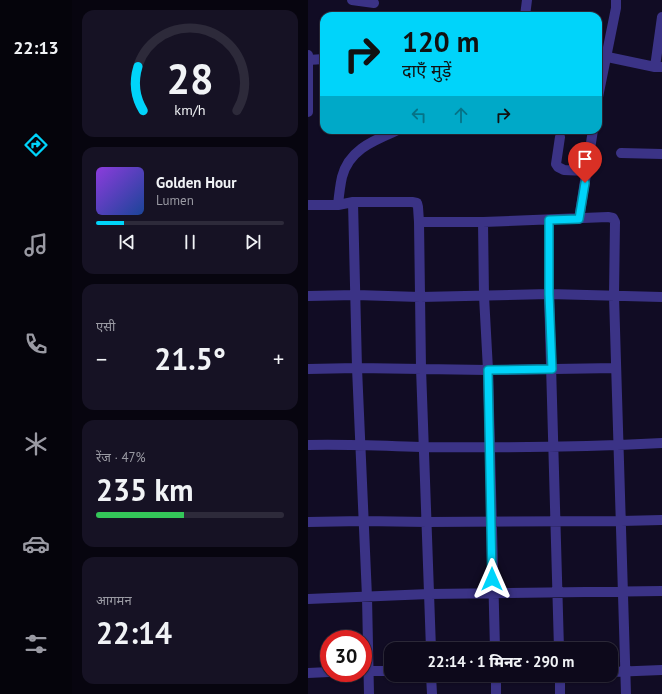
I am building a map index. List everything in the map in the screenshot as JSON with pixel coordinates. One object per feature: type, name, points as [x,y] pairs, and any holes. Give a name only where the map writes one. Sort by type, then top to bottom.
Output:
[{"type":"street","points":[[352,0],[374,3]]},
{"type":"street","points":[[526,12],[527,0]]},
{"type":"street","points":[[616,0],[616,8],[602,55],[658,67],[662,17]]},
{"type":"street","points":[[308,54],[308,112]]},
{"type":"street","points":[[308,60],[320,59]]},
{"type":"street","points":[[338,205],[342,176],[346,164],[353,156],[370,143],[389,134]]},
{"type":"street","points":[[579,219],[592,134]]},
{"type":"street","points":[[560,137],[556,164],[558,167],[564,170],[587,171]]},
{"type":"street","points":[[621,153],[662,154]]},
{"type":"street","points":[[353,202],[357,368],[367,597],[367,630]]},
{"type":"street","points":[[308,205],[338,205],[353,202],[412,202],[417,204],[418,207],[421,368],[431,642]]},
{"type":"street","points":[[419,222],[483,222],[608,217],[613,218],[615,222],[614,296],[626,694]]},
{"type":"street","points":[[549,220],[549,294],[556,521],[556,593],[559,642]]},
{"type":"street","points":[[483,222],[484,296],[488,370],[492,521],[492,594],[495,642]]},
{"type":"street","points":[[308,296],[356,295],[420,298],[549,294],[662,298]]},
{"type":"street","points":[[308,369],[421,368],[488,370],[616,368]]},
{"type":"street","points":[[308,445],[360,444],[424,447],[553,447],[662,443]]},
{"type":"street","points":[[308,522],[662,520]]},
{"type":"street","points":[[308,599],[429,594],[662,591]]},
{"type":"street","points":[[618,672],[662,670]]},
{"type":"street","points":[[372,671],[384,672]]},
{"type":"street","points":[[308,673],[320,672]]},
{"type":"street","points":[[367,682],[369,694]]},
{"type":"street","points":[[431,682],[432,694]]},
{"type":"street","points":[[496,682],[496,694]]},
{"type":"street","points":[[560,682],[560,694]]},
{"type":"route","points":[[492,579],[488,370],[552,369],[549,294],[549,220],[579,219],[585,183]]}]
